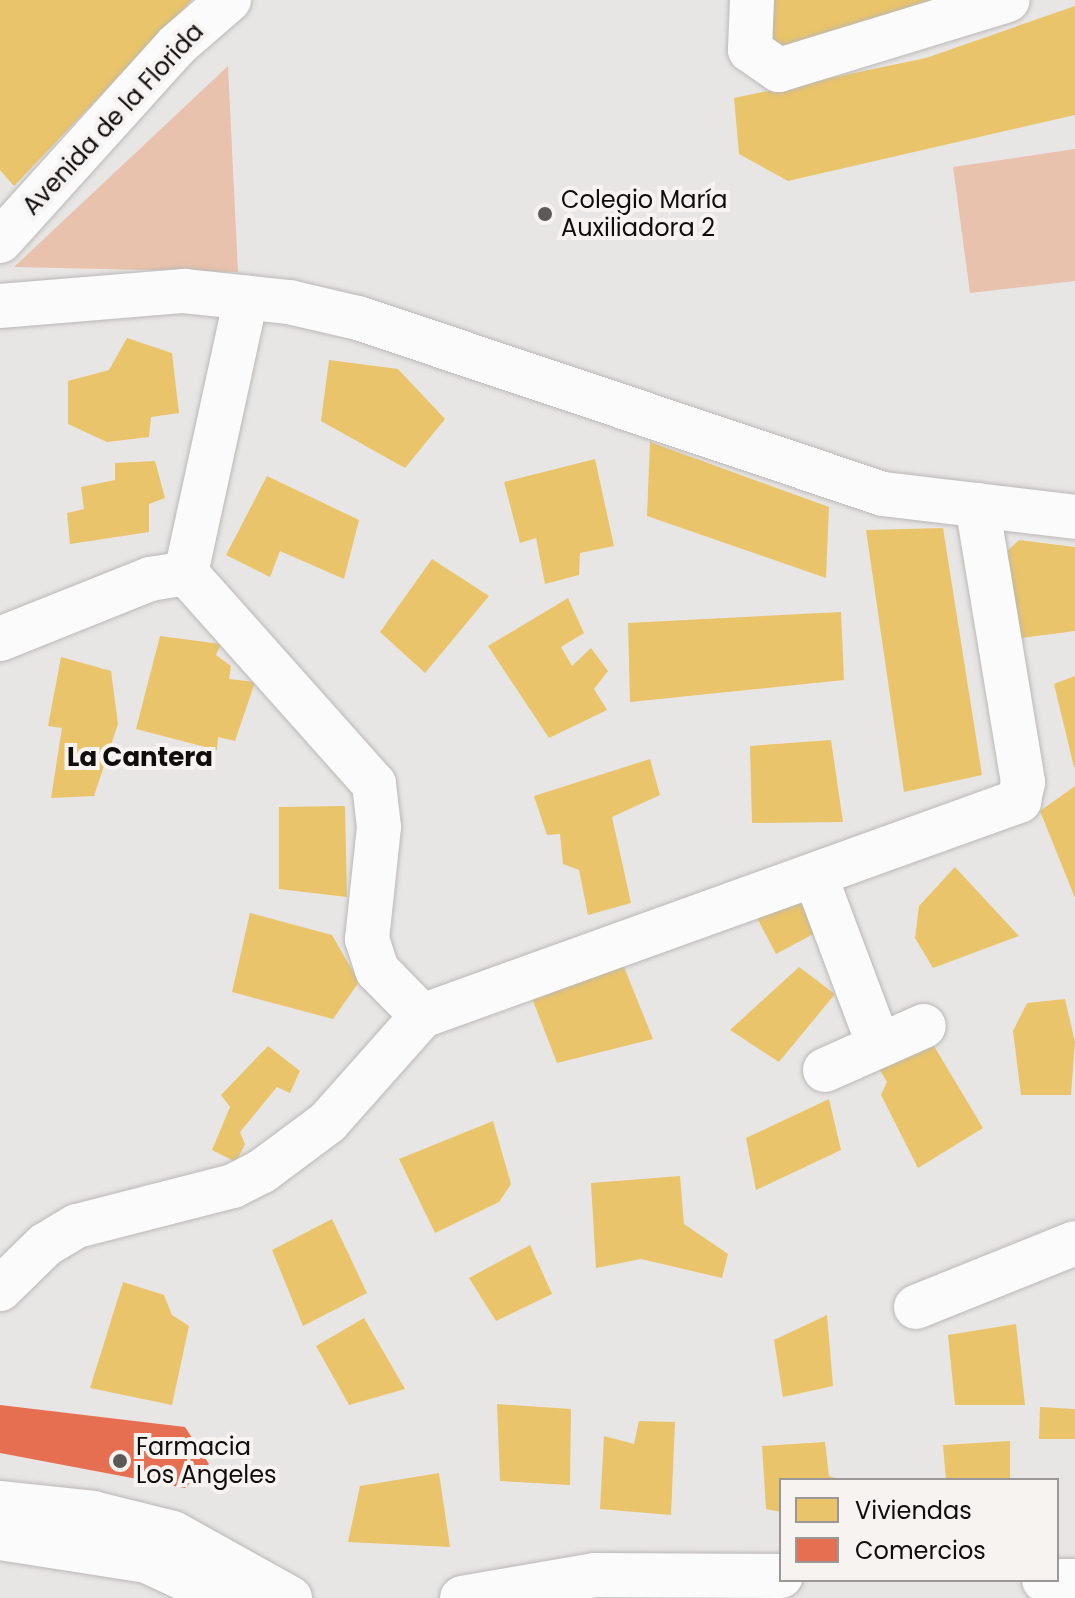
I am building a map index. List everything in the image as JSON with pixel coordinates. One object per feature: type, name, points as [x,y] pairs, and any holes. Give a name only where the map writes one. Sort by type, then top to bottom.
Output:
[{"type":"street","name":"Avenida de la Florida","points":[[5,225],[177,45],[229,0]]},
{"type":"street","points":[[752,0],[750,50],[779,70],[1008,0]]},
{"type":"street","points":[[0,306],[145,293],[246,297],[358,318],[883,494],[1075,517]]},
{"type":"street","points":[[186,573],[246,297]]},
{"type":"street","points":[[0,1289],[45,1245],[77,1226],[233,1186],[261,1172],[328,1122],[422,1016],[980,820],[1023,794],[977,505]]},
{"type":"street","points":[[0,639],[150,579],[186,573]]},
{"type":"street","points":[[186,573],[374,784],[379,827],[367,939],[377,970],[422,1016]]},
{"type":"street","points":[[816,878],[879,1046]]},
{"type":"street","points":[[825,1070],[924,1026]]},
{"type":"street","points":[[916,1307],[1075,1243]]},
{"type":"street","points":[[0,1503],[93,1513],[173,1533],[290,1598]]},
{"type":"street","points":[[0,1538],[147,1561],[226,1598]]},
{"type":"street","points":[[462,1598],[595,1575],[779,1576]]},
{"type":"shaded area","points":[[228,66],[238,272],[14,267]]},
{"type":"shaded area","points":[[1075,149],[1075,281],[970,293],[953,167]]},
{"type":"building: Viviendas","points":[[0,0],[192,0],[14,186],[0,170]]},
{"type":"building: Viviendas","points":[[760,0],[974,0],[766,52]]},
{"type":"building: Viviendas","points":[[1075,6],[1075,115],[788,181],[739,154],[734,98],[926,58]]},
{"type":"building: Viviendas","points":[[127,338],[172,353],[179,413],[151,417],[149,437],[107,442],[68,424],[68,381],[109,370]]},
{"type":"building: Viviendas","points":[[329,360],[398,369],[445,419],[405,468],[321,421]]},
{"type":"building: Viviendas","points":[[650,442],[829,507],[826,578],[647,516]]},
{"type":"building: Viviendas","points":[[595,459],[614,546],[580,553],[579,575],[545,584],[536,538],[520,543],[504,482]]},
{"type":"building: Viviendas","points":[[155,461],[165,498],[149,504],[149,532],[70,544],[67,513],[84,509],[81,487],[115,480],[115,463]]},
{"type":"building: Viviendas","points":[[267,476],[359,520],[344,579],[280,551],[270,577],[226,555]]},
{"type":"building: Viviendas","points":[[943,528],[982,775],[904,792],[866,530]]},
{"type":"building: Viviendas","points":[[1019,540],[1075,547],[1075,631],[1021,638],[1000,558]]},
{"type":"building: Viviendas","points":[[432,559],[489,596],[425,673],[380,632]]},
{"type":"building: Viviendas","points":[[568,598],[584,633],[561,647],[572,666],[591,648],[608,671],[594,689],[607,710],[549,738],[488,646]]},
{"type":"building: Viviendas","points":[[841,612],[844,680],[630,702],[628,623]]},
{"type":"building: Viviendas","points":[[160,636],[221,644],[216,655],[231,666],[229,679],[255,682],[235,741],[218,737],[217,750],[136,729]]},
{"type":"building: Viviendas","points":[[61,657],[111,671],[118,724],[94,796],[51,798],[62,728],[48,726]]},
{"type":"building: Viviendas","points":[[1075,676],[1075,767],[1074,767],[1054,684]]},
{"type":"building: Viviendas","points":[[831,740],[843,822],[752,823],[750,746]]},
{"type":"building: Viviendas","points":[[650,759],[660,795],[612,817],[631,903],[588,915],[579,870],[563,864],[560,834],[547,835],[534,796]]},
{"type":"building: Viviendas","points":[[1075,786],[1075,898],[1040,811]]},
{"type":"building: Viviendas","points":[[345,806],[347,897],[279,889],[279,807]]},
{"type":"building: Viviendas","points":[[955,867],[1019,936],[933,968],[915,938],[919,906]]},
{"type":"building: Viviendas","points":[[805,892],[819,931],[776,954],[755,914]]},
{"type":"building: Viviendas","points":[[250,913],[332,935],[359,982],[333,1019],[232,992]]},
{"type":"building: Viviendas","points":[[622,962],[653,1039],[557,1063],[530,993]]},
{"type":"building: Viviendas","points":[[799,967],[835,994],[779,1062],[730,1030]]},
{"type":"building: Viviendas","points":[[1065,999],[1075,1042],[1071,1095],[1021,1095],[1013,1031],[1027,1003]]},
{"type":"building: Viviendas","points":[[928,1036],[983,1128],[918,1168],[881,1095],[887,1082],[875,1062]]},
{"type":"building: Viviendas","points":[[268,1046],[300,1071],[290,1093],[277,1087],[240,1132],[245,1144],[236,1162],[212,1150],[230,1107],[221,1095]]},
{"type":"building: Viviendas","points":[[829,1099],[841,1150],[756,1190],[746,1138]]},
{"type":"building: Viviendas","points":[[493,1121],[511,1184],[499,1202],[435,1233],[399,1159]]},
{"type":"building: Viviendas","points":[[680,1176],[684,1224],[728,1254],[722,1278],[641,1259],[596,1268],[591,1183]]},
{"type":"building: Viviendas","points":[[332,1219],[367,1293],[303,1326],[272,1250]]},
{"type":"building: Viviendas","points":[[530,1245],[552,1294],[496,1321],[469,1278]]},
{"type":"building: Viviendas","points":[[123,1282],[164,1295],[172,1315],[189,1326],[172,1405],[90,1388]]},
{"type":"building: Viviendas","points":[[827,1315],[833,1386],[783,1397],[774,1340]]},
{"type":"building: Viviendas","points":[[364,1318],[405,1389],[349,1405],[316,1346]]},
{"type":"building: Viviendas","points":[[1016,1324],[1025,1405],[955,1405],[948,1335]]},
{"type":"building: Viviendas","points":[[497,1404],[571,1409],[570,1485],[500,1481]]},
{"type":"building: Viviendas","points":[[1040,1407],[1075,1409],[1075,1439],[1039,1439]]},
{"type":"building: Viviendas","points":[[639,1421],[675,1422],[671,1515],[600,1509],[604,1436],[634,1444]]},
{"type":"building: Viviendas","points":[[1010,1441],[1010,1478],[946,1478],[943,1445]]},
{"type":"building: Viviendas","points":[[825,1442],[829,1476],[835,1478],[779,1478],[779,1512],[766,1509],[762,1446]]},
{"type":"building: Viviendas","points":[[439,1473],[450,1547],[348,1542],[360,1486]]},
{"type":"building: Comercios","points":[[0,1405],[185,1427],[209,1464],[185,1488],[0,1453]]},
{"type":"place","name":"Colegio María Auxiliadora 2","points":[[545,214]]},
{"type":"place","name":"Farmacia Los Angeles","points":[[120,1461]]},
{"type":"district","name":"La Cantera","points":[[140,758]]}]
